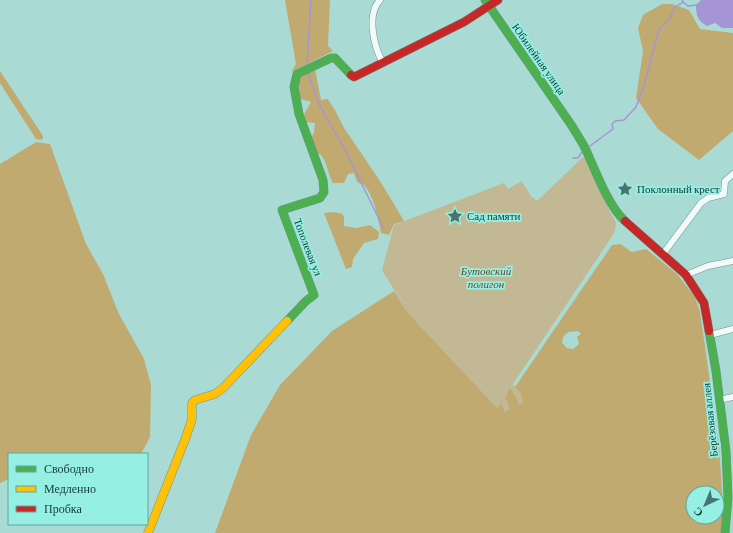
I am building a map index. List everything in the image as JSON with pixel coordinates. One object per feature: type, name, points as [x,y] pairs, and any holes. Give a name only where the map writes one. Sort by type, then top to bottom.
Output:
[{"type":"street","points":[[380,0],[377,3],[372,20],[374,42],[382,63]]},
{"type":"street","name":"Тополевая ул","points":[[148,533],[192,419],[192,403],[195,400],[215,394],[223,388],[306,301],[314,295],[282,210],[320,198],[325,190],[323,180],[299,114],[294,87],[296,74],[331,58],[335,58],[354,77],[464,22],[487,3],[498,0]]},
{"type":"street","name":"Юбилейная улица","points":[[487,3],[572,125],[584,146],[600,182],[622,219]]},
{"type":"street","points":[[663,254],[700,203],[708,198],[724,194],[725,181],[733,174]]},
{"type":"street","name":"Берёзовая аллея","points":[[622,219],[686,275],[704,303],[710,335],[726,452],[728,498],[725,533]]},
{"type":"street","points":[[686,275],[708,266],[733,261]]},
{"type":"street","points":[[710,335],[733,329]]},
{"type":"street","points":[[719,400],[733,397]]},
{"type":"green space","name":"Бутовский полигон","points":[[584,156],[596,184],[616,223],[615,232],[513,384],[521,394],[523,402],[519,405],[507,402],[509,410],[505,412],[501,403],[497,408],[408,313],[382,270],[394,225],[504,183],[508,189],[522,181],[531,196],[537,201]]},
{"type":"shaded area","points":[[285,0],[330,0],[328,46],[333,51],[291,72],[296,64]]},
{"type":"shaded area","points":[[701,0],[733,0],[733,28],[722,28],[715,23],[707,26],[701,22],[696,12],[696,5]]},
{"type":"shaded area","points":[[662,4],[672,4],[689,10],[700,29],[733,33],[733,131],[699,160],[658,129],[636,98],[643,51],[638,28],[643,15]]},
{"type":"shaded area","points":[[315,69],[321,100],[328,99],[344,128],[380,181],[404,221],[394,224],[389,235],[381,233],[375,206],[369,192],[364,185],[357,182],[354,173],[348,174],[344,183],[333,183],[323,157],[320,154],[314,155],[309,141],[314,133],[315,123],[304,122],[302,118],[311,102],[300,99],[296,87],[299,78]]},
{"type":"shaded area","points":[[0,71],[43,136],[43,139],[36,139],[0,83]]},
{"type":"shaded area","points":[[36,142],[50,144],[86,244],[103,274],[119,314],[144,359],[151,385],[150,437],[142,453],[8,453],[8,479],[0,483],[0,164]]},
{"type":"shaded area","points":[[334,212],[342,214],[344,217],[344,226],[356,228],[370,225],[379,232],[378,239],[364,243],[353,259],[352,267],[346,269],[324,213]]},
{"type":"shaded area","points":[[620,244],[632,252],[646,249],[677,274],[695,297],[700,312],[719,445],[722,485],[685,485],[685,525],[722,525],[721,533],[215,533],[251,435],[280,385],[332,331],[394,291],[408,313],[497,408],[501,403],[505,412],[509,409],[505,398],[510,388],[519,405],[523,402],[521,394],[515,387],[612,245]],"holes":[[[578,331],[581,334],[577,337],[579,344],[573,349],[567,348],[562,343],[563,337],[568,332]]]},
{"type":"waterway","points":[[307,65],[311,0]]},
{"type":"waterway","points":[[682,0],[688,6],[697,5]]},
{"type":"waterway","points":[[590,146],[613,129],[612,124],[615,121],[624,120],[636,107],[644,86],[659,29],[670,19],[674,8],[683,2]]},
{"type":"waterway","points":[[308,73],[320,106],[344,148],[384,229]]},
{"type":"waterway","points":[[573,158],[578,158],[582,152]]},
{"type":"traffic: fast","points":[[485,0],[572,126],[585,148],[613,206],[625,221]]},
{"type":"traffic: fast","points":[[287,321],[306,301],[314,295],[282,210],[320,198],[324,192],[323,180],[299,114],[294,87],[297,74],[331,58],[335,58],[351,75]]},
{"type":"traffic: fast","points":[[709,331],[716,371],[726,451],[728,498],[725,533]]},
{"type":"traffic: slow","points":[[148,533],[186,437],[192,419],[192,403],[195,400],[215,394],[223,388],[287,321]]},
{"type":"traffic: jam","points":[[351,75],[354,77],[464,22],[498,0]]},
{"type":"traffic: jam","points":[[625,221],[686,275],[704,303],[709,331]]},
{"type":"place","name":"Поклонный крест","points":[[625,189]]},
{"type":"place","name":"Сад памяти","points":[[455,216]]}]
